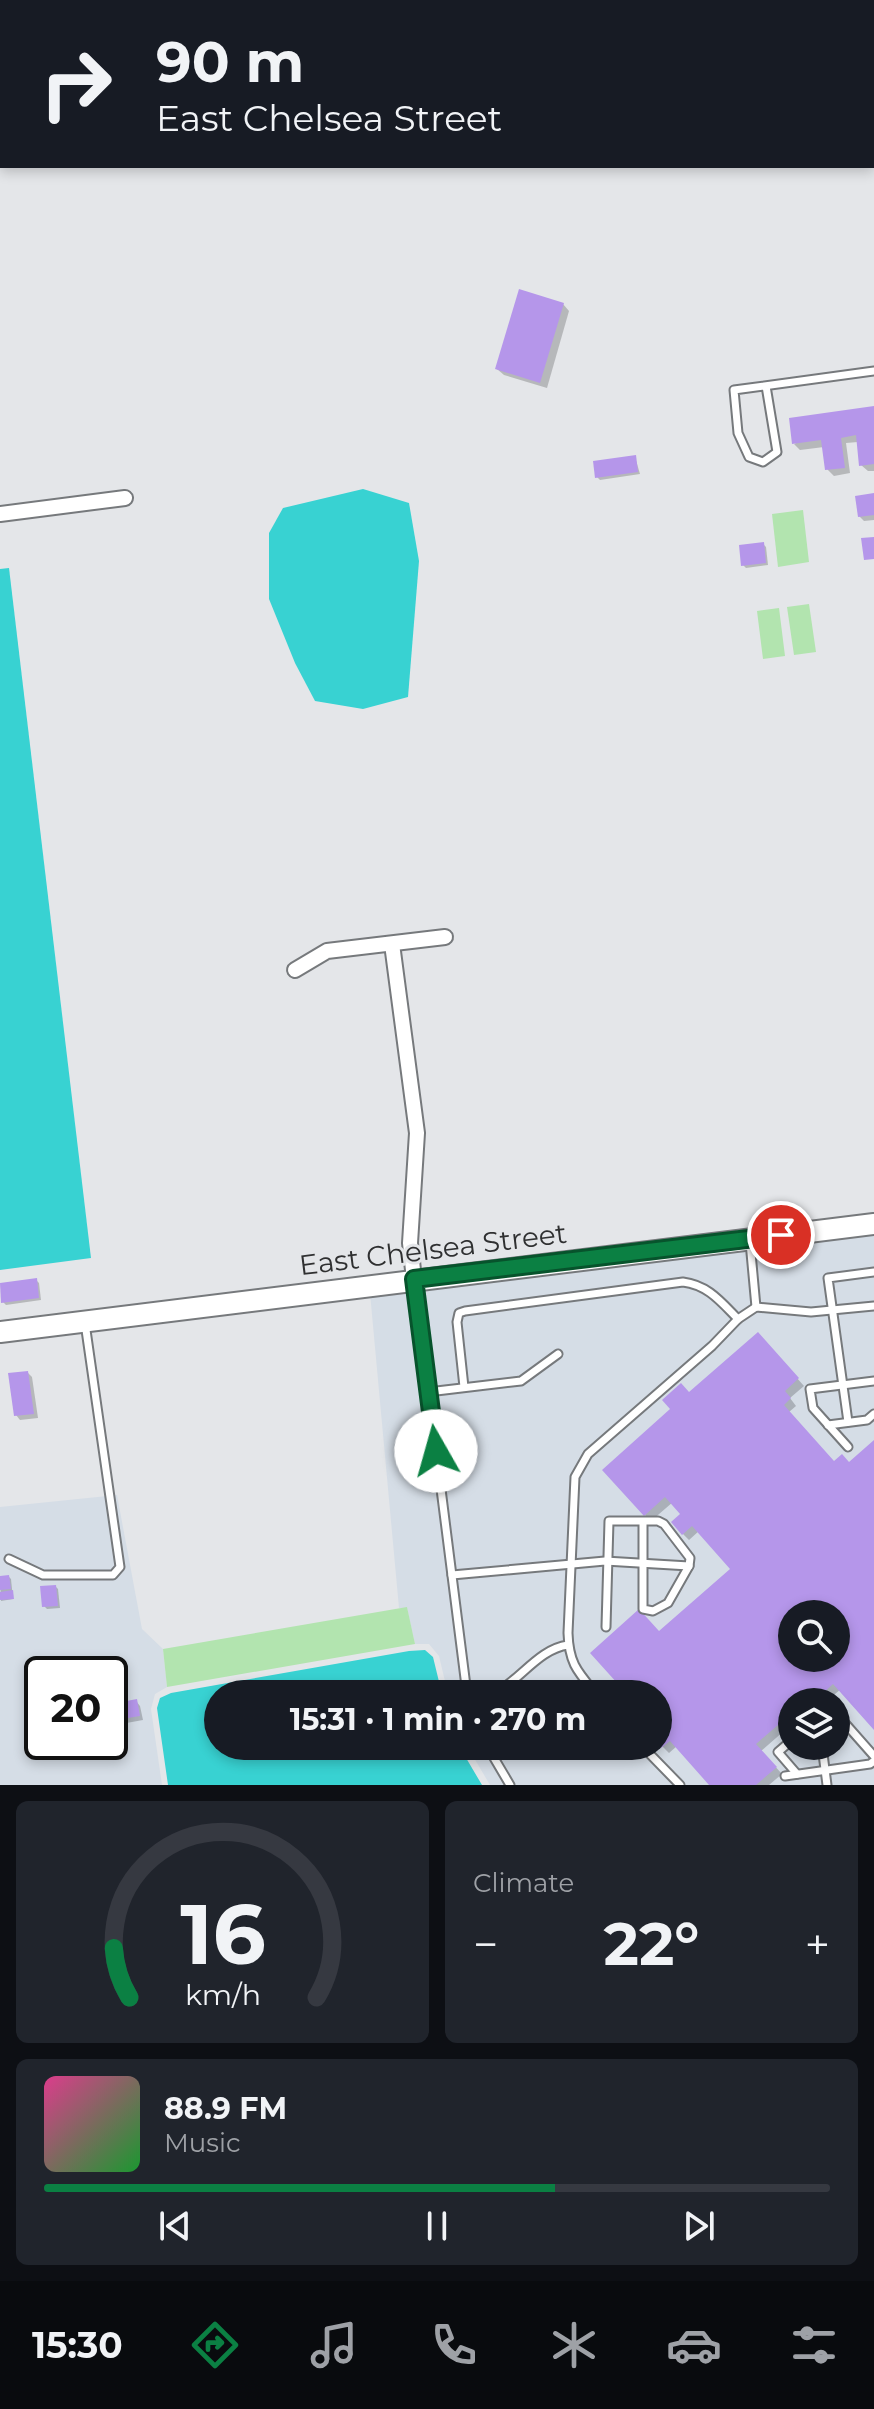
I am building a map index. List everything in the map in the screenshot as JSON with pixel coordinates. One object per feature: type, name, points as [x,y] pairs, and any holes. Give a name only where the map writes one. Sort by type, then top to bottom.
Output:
[{"type":"street","points":[[0,514],[125,498]]},
{"type":"street","points":[[295,970],[327,951],[445,937]]},
{"type":"street","points":[[392,944],[417,1133],[410,1243],[414,1279]]},
{"type":"street","name":"East Chelsea Street","points":[[0,1332],[874,1224]]},
{"type":"lane","points":[[766,386],[777,452],[763,462],[749,457],[738,433],[734,390],[874,371]]},
{"type":"lane","points":[[749,1239],[756,1307]]},
{"type":"lane","points":[[848,1422],[828,1278],[874,1272]]},
{"type":"lane","points":[[414,1279],[465,1680]]},
{"type":"lane","points":[[464,1387],[457,1322],[459,1313],[465,1311],[683,1282],[697,1284],[711,1292],[738,1319]]},
{"type":"lane","points":[[585,1680],[569,1654],[568,1645],[575,1477],[588,1454],[712,1346],[738,1319],[756,1307],[811,1312],[874,1306]]},
{"type":"lane","points":[[9,1559],[43,1575],[113,1575],[120,1567],[85,1321]]},
{"type":"lane","points":[[428,1392],[521,1381],[558,1354]]},
{"type":"lane","points":[[848,1447],[813,1408],[810,1389],[874,1381]]},
{"type":"lane","points":[[828,1425],[867,1420],[874,1414]]},
{"type":"lane","points":[[606,1627],[609,1521],[643,1521],[658,1521],[664,1524],[690,1558],[689,1566],[668,1603],[653,1611],[642,1607],[643,1521]]},
{"type":"lane","points":[[452,1575],[608,1561],[689,1566]]},
{"type":"lane","points":[[514,1680],[547,1653],[568,1645]]},
{"type":"lane","points":[[785,1776],[870,1764],[874,1758],[850,1730]]},
{"type":"lane","points":[[495,1760],[510,1785]]},
{"type":"lane","points":[[656,1760],[680,1785]]},
{"type":"lane","points":[[785,1760],[797,1774]]},
{"type":"lane","points":[[824,1760],[827,1785]]},
{"type":"shaded area","points":[[874,1231],[874,1785],[490,1785],[475,1760],[672,1760],[672,1680],[445,1680],[439,1656],[429,1644],[415,1644],[407,1608],[399,1608],[370,1293]]},
{"type":"shaded area","points":[[117,1495],[142,1629],[163,1649],[167,1687],[155,1694],[151,1709],[162,1785],[0,1785],[0,1507]]},
{"type":"green space","points":[[803,510],[809,562],[778,567],[772,514]]},
{"type":"green space","points":[[809,604],[816,652],[794,655],[787,607]]},
{"type":"green space","points":[[779,608],[785,656],[763,659],[757,611]]},
{"type":"green space","points":[[407,1607],[415,1644],[167,1687],[163,1649]]},
{"type":"water","points":[[363,489],[409,503],[419,561],[408,697],[363,709],[315,701],[295,663],[269,599],[269,533],[283,508]]},
{"type":"water","points":[[9,568],[91,1258],[0,1270],[0,569]]},
{"type":"water","points":[[425,1650],[433,1657],[439,1680],[245,1680]]},
{"type":"water","points":[[204,1687],[204,1760],[467,1760],[482,1785],[168,1785],[157,1708],[160,1698]]},
{"type":"building","points":[[519,289],[564,303],[540,383],[495,369]]},
{"type":"building","points":[[874,406],[874,464],[859,466],[856,435],[841,438],[845,468],[825,470],[821,440],[792,444],[789,418]]},
{"type":"building","points":[[636,455],[638,472],[595,478],[593,461]]},
{"type":"building","points":[[874,493],[874,515],[858,517],[855,496]]},
{"type":"building","points":[[874,537],[874,559],[864,560],[861,538]]},
{"type":"building","points":[[764,542],[766,563],[741,566],[739,545]]},
{"type":"building","points":[[37,1278],[39,1298],[1,1303],[0,1283]]},
{"type":"building","points":[[758,1332],[799,1378],[785,1391],[791,1398],[784,1405],[834,1461],[842,1454],[849,1462],[874,1440],[874,1730],[850,1703],[850,1688],[837,1688],[833,1684],[829,1688],[778,1688],[778,1725],[756,1744],[777,1767],[756,1785],[709,1785],[672,1743],[672,1680],[614,1680],[590,1653],[639,1609],[659,1631],[730,1569],[692,1526],[682,1535],[671,1522],[680,1514],[665,1497],[644,1516],[602,1470],[670,1409],[662,1400],[681,1383],[689,1392]]},
{"type":"building","points":[[28,1371],[34,1414],[14,1416],[8,1373]]},
{"type":"building","points":[[9,1575],[11,1589],[0,1590],[0,1576]]},
{"type":"building","points":[[56,1585],[58,1606],[42,1607],[40,1586]]},
{"type":"building","points":[[13,1590],[14,1599],[0,1600],[0,1592]]},
{"type":"building","points":[[137,1699],[140,1716],[128,1718],[128,1701]]},
{"type":"route","points":[[436,1451],[414,1279],[781,1235]]}]
